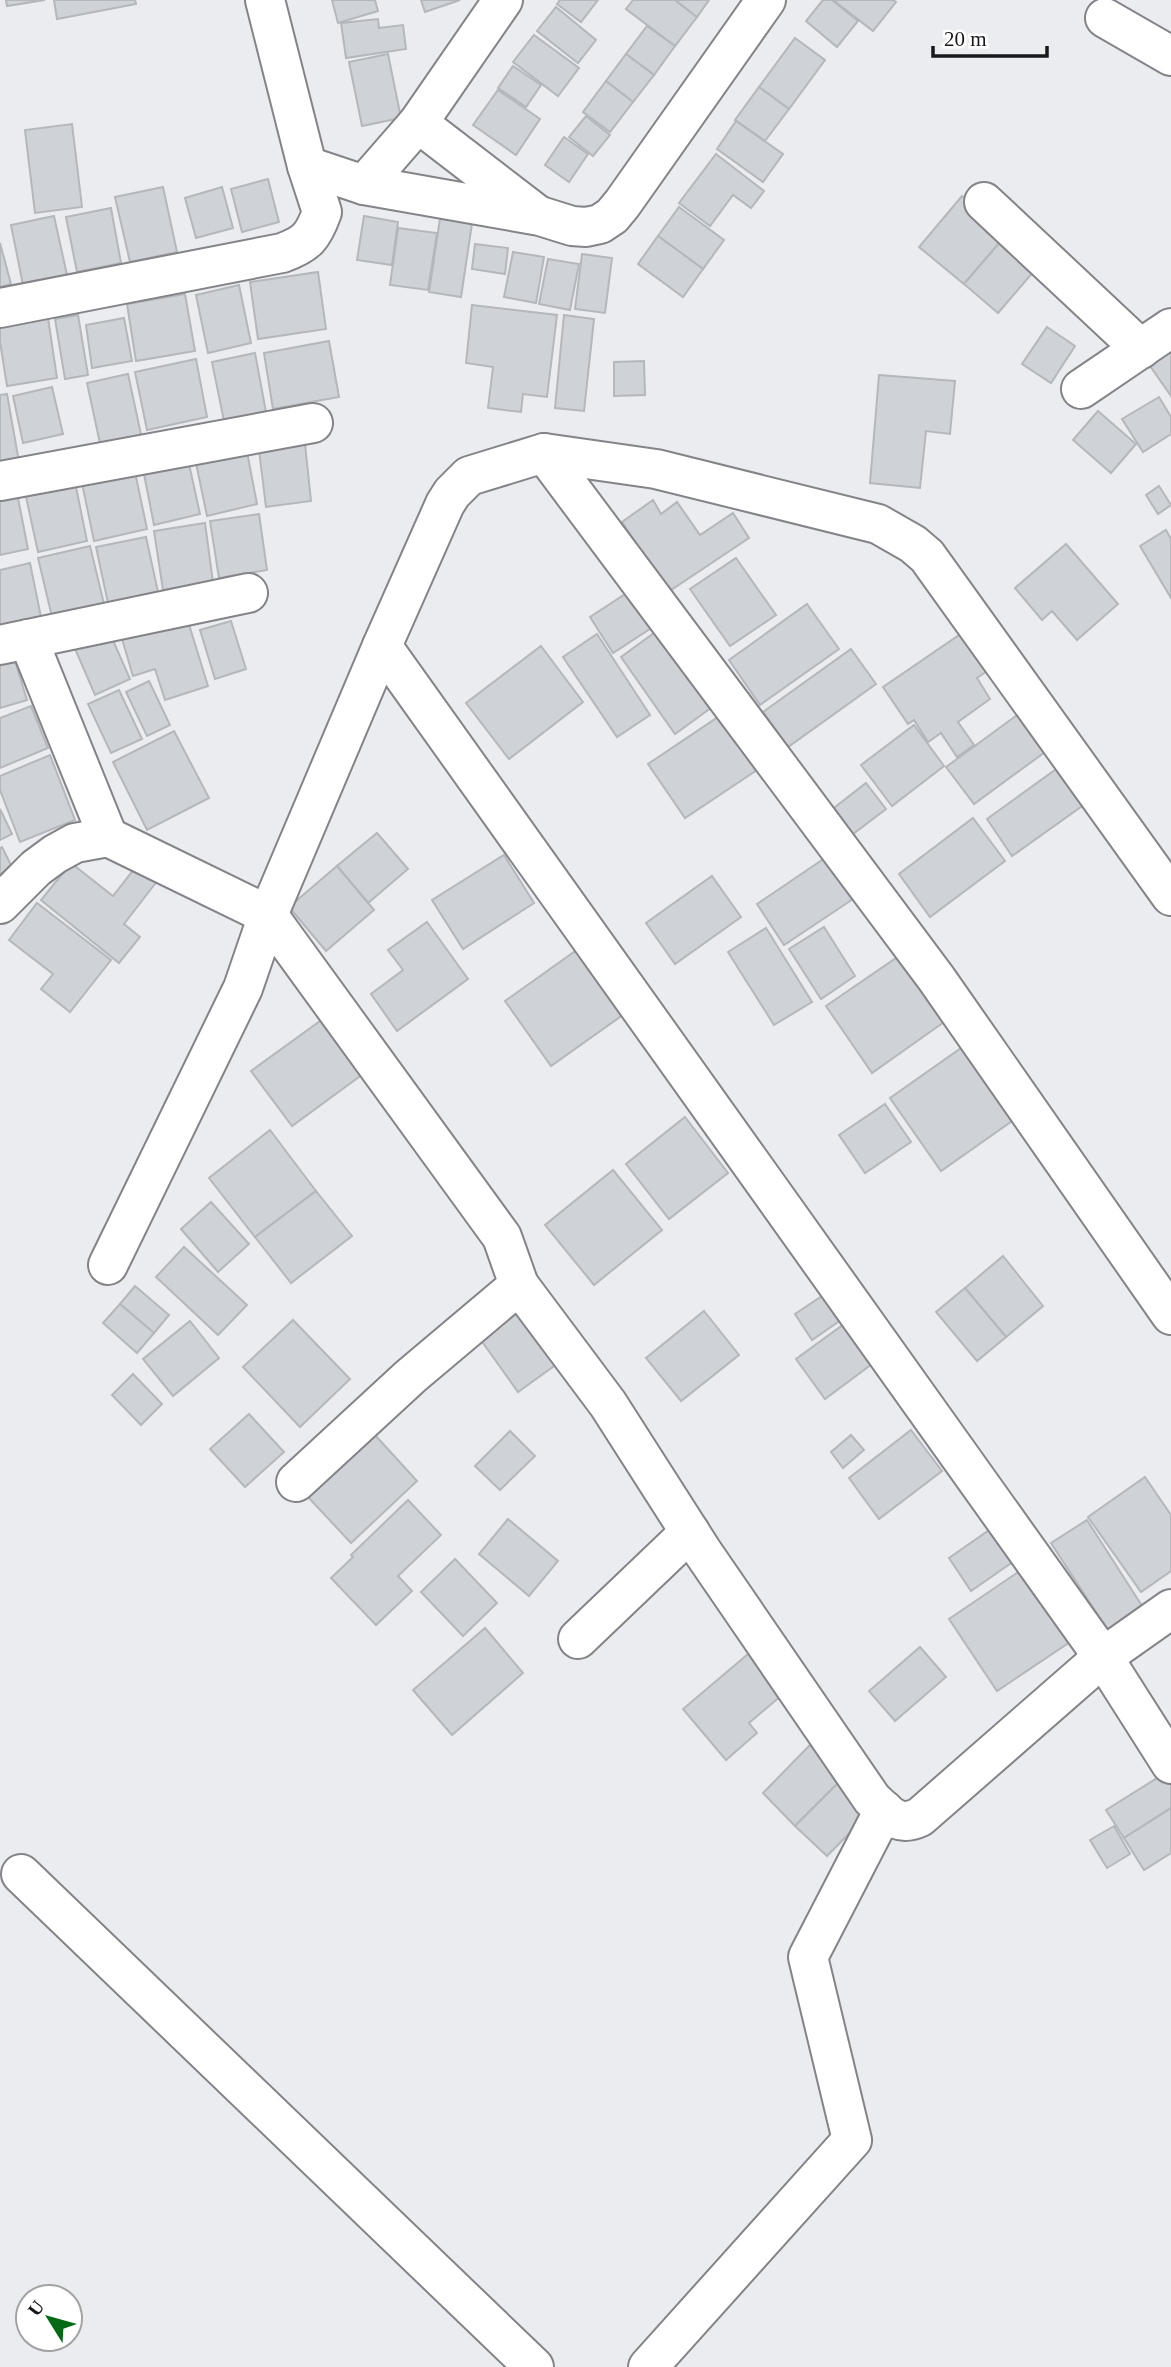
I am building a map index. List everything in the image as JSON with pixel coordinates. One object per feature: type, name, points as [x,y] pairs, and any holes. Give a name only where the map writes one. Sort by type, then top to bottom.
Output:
[{"type":"street","points":[[0,308],[282,253],[301,246],[310,237],[322,212],[307,166],[265,0]]},
{"type":"street","points":[[364,185],[418,122],[503,0]]},
{"type":"street","points":[[307,166],[364,185],[540,216],[572,226],[600,224],[612,216],[766,0]]},
{"type":"street","points":[[1105,18],[1171,56]]},
{"type":"street","points":[[418,122],[540,216]]},
{"type":"street","points":[[984,202],[1156,339],[1081,389]]},
{"type":"street","points":[[0,481],[313,422]]},
{"type":"street","points":[[544,453],[936,978],[1171,1315]]},
{"type":"street","points":[[108,1265],[243,988],[268,915],[382,646],[452,493],[469,476],[544,453],[656,469],[878,524],[913,544],[936,567],[1171,896]]},
{"type":"street","points":[[108,837],[14,642],[248,593]]},
{"type":"street","points":[[382,646],[1103,1657],[1171,1764]]},
{"type":"street","points":[[0,904],[36,868],[55,854],[75,843],[108,837],[268,915],[502,1237],[519,1286],[608,1404],[690,1532],[872,1799],[892,1818],[905,1822],[920,1817],[1103,1657],[1171,1609]]},
{"type":"street","points":[[296,1482],[411,1376],[519,1286]]},
{"type":"street","points":[[578,1639],[690,1532]]},
{"type":"street","points":[[648,2367],[852,2140],[808,1957],[884,1811]]},
{"type":"street","points":[[21,1874],[534,2367]]},
{"type":"building","points":[[6,0],[45,0],[7,6]]},
{"type":"building","points":[[54,0],[135,0],[136,4],[57,19]]},
{"type":"building","points":[[332,0],[375,0],[378,11],[338,23]]},
{"type":"building","points":[[421,0],[460,0],[425,12]]},
{"type":"building","points":[[560,0],[598,0],[581,22],[557,4]]},
{"type":"building","points":[[633,0],[675,0],[697,17],[675,46],[626,9]]},
{"type":"building","points":[[675,0],[709,0],[697,17]]},
{"type":"building","points":[[823,0],[832,0],[858,21],[837,47],[806,21]]},
{"type":"building","points":[[833,0],[893,0],[896,2],[873,31]]},
{"type":"building","points":[[556,7],[596,40],[578,63],[537,31]]},
{"type":"building","points":[[378,19],[379,28],[403,25],[406,49],[346,58],[341,23]]},
{"type":"building","points":[[647,26],[675,46],[654,75],[626,54]]},
{"type":"building","points":[[534,35],[579,68],[558,96],[513,62]]},
{"type":"building","points":[[795,38],[825,60],[789,109],[759,87]]},
{"type":"building","points":[[388,54],[401,118],[362,126],[349,62]]},
{"type":"building","points":[[626,54],[654,75],[633,102],[606,81]]},
{"type":"building","points":[[513,66],[541,85],[526,107],[498,88]]},
{"type":"building","points":[[606,81],[633,102],[610,132],[583,112]]},
{"type":"building","points":[[759,87],[789,109],[765,141],[735,120]]},
{"type":"building","points":[[498,90],[540,119],[516,155],[473,125]]},
{"type":"building","points":[[586,116],[610,135],[593,156],[569,137]]},
{"type":"building","points":[[736,121],[783,154],[763,182],[717,149]]},
{"type":"building","points":[[72,124],[82,207],[35,213],[25,130]]},
{"type":"building","points":[[564,137],[588,154],[569,182],[545,165]]},
{"type":"building","points":[[716,154],[764,191],[751,208],[733,195],[710,226],[679,203]]},
{"type":"building","points":[[268,179],[279,222],[242,232],[231,189]]},
{"type":"building","points":[[163,187],[177,252],[130,262],[115,197]]},
{"type":"building","points":[[222,187],[233,228],[196,238],[185,198]]},
{"type":"building","points":[[962,196],[1007,234],[964,284],[919,247]]},
{"type":"building","points":[[679,207],[724,240],[703,269],[658,236]]},
{"type":"building","points":[[111,208],[121,263],[77,272],[66,217]]},
{"type":"building","points":[[441,212],[473,217],[461,297],[429,292]]},
{"type":"building","points":[[54,216],[67,275],[23,285],[11,225]]},
{"type":"building","points":[[364,216],[398,222],[392,265],[357,260]]},
{"type":"building","points":[[398,228],[437,233],[428,290],[390,285]]},
{"type":"building","points":[[1007,234],[1041,263],[998,313],[964,284]]},
{"type":"building","points":[[658,236],[703,269],[683,297],[638,264]]},
{"type":"building","points":[[0,243],[11,284],[0,287]]},
{"type":"building","points":[[475,244],[508,248],[505,274],[472,269]]},
{"type":"building","points":[[513,252],[544,257],[536,303],[504,297]]},
{"type":"building","points":[[582,254],[612,258],[605,313],[575,309]]},
{"type":"building","points":[[548,259],[579,264],[570,310],[539,304]]},
{"type":"building","points":[[318,272],[326,329],[258,339],[250,282]]},
{"type":"building","points":[[239,285],[251,343],[208,353],[196,295]]},
{"type":"building","points":[[185,294],[195,351],[136,361],[127,304]]},
{"type":"building","points":[[472,305],[557,315],[547,397],[523,394],[521,412],[488,408],[493,367],[466,363]]},
{"type":"building","points":[[78,315],[88,375],[65,379],[55,319]]},
{"type":"building","points":[[564,315],[594,319],[584,411],[555,408]]},
{"type":"building","points":[[48,318],[57,378],[7,386],[0,326]]},
{"type":"building","points":[[124,318],[132,361],[92,368],[86,325]]},
{"type":"building","points":[[1047,327],[1075,346],[1051,383],[1022,364]]},
{"type":"building","points":[[329,341],[339,397],[273,409],[264,353]]},
{"type":"building","points":[[1171,351],[1171,396],[1150,366]]},
{"type":"building","points":[[255,353],[266,412],[224,421],[212,362]]},
{"type":"building","points":[[196,359],[207,417],[147,430],[135,372]]},
{"type":"building","points":[[644,361],[645,395],[614,396],[614,362]]},
{"type":"building","points":[[128,374],[142,439],[101,448],[87,383]]},
{"type":"building","points":[[879,375],[955,381],[950,434],[926,431],[920,488],[870,483]]},
{"type":"building","points":[[52,387],[63,434],[23,443],[13,396]]},
{"type":"building","points":[[7,394],[19,462],[0,465],[0,395]]},
{"type":"building","points":[[1159,397],[1171,417],[1171,434],[1143,452],[1122,419]]},
{"type":"building","points":[[1098,411],[1136,444],[1111,473],[1073,440]]},
{"type":"building","points":[[305,444],[311,501],[266,507],[259,450]]},
{"type":"building","points":[[247,452],[257,504],[207,516],[196,463]]},
{"type":"building","points":[[189,464],[200,514],[154,525],[144,474]]},
{"type":"building","points":[[135,472],[147,529],[94,541],[82,483]]},
{"type":"building","points":[[75,482],[87,541],[38,552],[25,492]]},
{"type":"building","points":[[1159,486],[1171,505],[1158,514],[1146,495]]},
{"type":"building","points":[[16,488],[28,549],[0,555],[0,492]]},
{"type":"building","points":[[653,500],[661,514],[677,502],[700,535],[733,513],[749,538],[668,592],[622,522]]},
{"type":"building","points":[[259,514],[267,570],[219,578],[210,521]]},
{"type":"building","points":[[205,523],[213,582],[163,590],[154,531]]},
{"type":"building","points":[[1166,530],[1171,539],[1171,598],[1140,546]]},
{"type":"building","points":[[146,537],[158,592],[108,603],[96,547]]},
{"type":"building","points":[[1066,544],[1118,604],[1077,640],[1052,611],[1042,620],[1015,588]]},
{"type":"building","points":[[90,546],[105,608],[53,621],[38,558]]},
{"type":"building","points":[[736,558],[776,615],[730,646],[690,589]]},
{"type":"building","points":[[30,563],[42,622],[0,631],[0,570]]},
{"type":"building","points":[[633,589],[656,625],[613,653],[590,617]]},
{"type":"building","points":[[807,604],[839,649],[760,705],[729,660]]},
{"type":"building","points":[[187,618],[208,686],[165,700],[155,669],[133,676],[122,639]]},
{"type":"building","points":[[231,621],[246,669],[215,679],[200,630]]},
{"type":"building","points":[[665,625],[719,702],[675,734],[621,657]]},
{"type":"building","points":[[108,629],[130,679],[95,695],[73,644]]},
{"type":"building","points":[[965,631],[990,669],[977,678],[990,699],[958,722],[974,745],[957,757],[941,733],[928,742],[914,720],[908,724],[883,687]]},
{"type":"building","points":[[597,634],[650,715],[617,737],[563,657]]},
{"type":"building","points":[[541,646],[583,702],[509,759],[466,703]]},
{"type":"building","points":[[851,649],[876,684],[788,747],[763,712]]},
{"type":"building","points":[[12,651],[27,700],[0,708],[0,654]]},
{"type":"building","points":[[149,681],[170,725],[147,736],[126,692]]},
{"type":"building","points":[[119,690],[142,739],[111,753],[88,704]]},
{"type":"building","points":[[31,706],[48,748],[0,768],[0,718]]},
{"type":"building","points":[[1024,710],[1052,747],[974,804],[946,767]]},
{"type":"building","points":[[724,713],[760,768],[685,818],[648,764]]},
{"type":"building","points":[[914,725],[944,766],[892,806],[861,765]]},
{"type":"building","points":[[174,731],[209,798],[147,830],[113,762]]},
{"type":"building","points":[[50,755],[75,820],[20,842],[0,790],[0,776]]},
{"type":"building","points":[[1066,762],[1092,799],[1012,856],[987,819]]},
{"type":"building","points":[[866,783],[886,809],[849,837],[830,811]]},
{"type":"building","points":[[0,809],[12,834],[0,840]]},
{"type":"building","points":[[973,818],[1005,861],[930,917],[899,874]]},
{"type":"building","points":[[377,833],[408,869],[368,903],[337,866]]},
{"type":"building","points":[[2,847],[11,865],[0,875],[0,848]]},
{"type":"building","points":[[831,854],[859,895],[784,945],[757,904]]},
{"type":"building","points":[[504,855],[534,903],[463,949],[432,900]]},
{"type":"building","points":[[71,863],[113,896],[138,864],[158,880],[124,924],[140,937],[119,963],[41,900]]},
{"type":"building","points":[[337,866],[374,910],[326,951],[289,907]]},
{"type":"building","points":[[712,876],[741,917],[675,964],[646,923]]},
{"type":"building","points":[[37,903],[111,960],[70,1012],[41,989],[53,974],[9,940]]},
{"type":"building","points":[[427,922],[468,979],[397,1031],[371,994],[403,970],[388,950]]},
{"type":"building","points":[[824,927],[855,976],[821,999],[789,949]]},
{"type":"building","points":[[766,928],[812,1002],[774,1025],[728,952]]},
{"type":"building","points":[[581,947],[627,1012],[551,1066],[505,1001]]},
{"type":"building","points":[[899,956],[944,1022],[872,1073],[826,1006]]},
{"type":"building","points":[[323,1019],[363,1074],[292,1126],[251,1071]]},
{"type":"building","points":[[964,1046],[1015,1119],[941,1171],[890,1098]]},
{"type":"building","points":[[885,1104],[911,1142],[865,1173],[839,1135]]},
{"type":"building","points":[[685,1117],[728,1173],[669,1219],[626,1164]]},
{"type":"building","points":[[270,1130],[316,1191],[255,1237],[209,1178]]},
{"type":"building","points":[[613,1170],[662,1230],[594,1285],[545,1225]]},
{"type":"building","points":[[316,1191],[352,1236],[291,1283],[255,1237]]},
{"type":"building","points":[[211,1202],[249,1244],[218,1272],[181,1229]]},
{"type":"building","points":[[184,1247],[247,1305],[218,1335],[156,1277]]},
{"type":"building","points":[[1003,1256],[1043,1306],[1006,1337],[965,1288]]},
{"type":"building","points":[[135,1286],[169,1315],[154,1333],[120,1304]]},
{"type":"building","points":[[834,1288],[851,1313],[812,1340],[795,1314]]},
{"type":"building","points":[[965,1288],[1006,1337],[977,1361],[936,1312]]},
{"type":"building","points":[[120,1304],[154,1333],[137,1353],[103,1323]]},
{"type":"building","points":[[521,1304],[561,1361],[518,1392],[478,1336]]},
{"type":"building","points":[[704,1311],[739,1355],[681,1401],[646,1358]]},
{"type":"building","points":[[851,1319],[880,1358],[825,1399],[796,1359]]},
{"type":"building","points":[[293,1320],[350,1379],[300,1427],[243,1367]]},
{"type":"building","points":[[190,1321],[219,1358],[173,1396],[143,1359]]},
{"type":"building","points":[[133,1374],[162,1404],[141,1425],[112,1395]]},
{"type":"building","points":[[249,1414],[284,1452],[245,1487],[210,1449]]},
{"type":"building","points":[[911,1430],[942,1471],[879,1519],[849,1478]]},
{"type":"building","points":[[510,1431],[535,1456],[500,1490],[475,1466]]},
{"type":"building","points":[[375,1435],[417,1481],[351,1543],[308,1497]]},
{"type":"building","points":[[851,1435],[864,1450],[843,1468],[831,1452]]},
{"type":"building","points":[[1145,1477],[1171,1515],[1171,1571],[1141,1592],[1088,1517]]},
{"type":"building","points":[[408,1500],[441,1535],[398,1576],[412,1591],[376,1625],[331,1578]]},
{"type":"building","points":[[508,1519],[558,1561],[529,1596],[479,1554]]},
{"type":"building","points":[[1087,1520],[1144,1609],[1109,1632],[1051,1543]]},
{"type":"building","points":[[995,1526],[1017,1559],[971,1591],[949,1558]]},
{"type":"building","points":[[455,1559],[497,1603],[463,1636],[421,1592]]},
{"type":"building","points":[[1027,1566],[1076,1638],[997,1691],[949,1619]]},
{"type":"building","points":[[485,1628],[523,1673],[452,1735],[413,1690]]},
{"type":"building","points":[[920,1647],[946,1677],[895,1721],[869,1691]]},
{"type":"building","points":[[754,1649],[788,1690],[749,1723],[757,1733],[726,1760],[683,1709]]},
{"type":"building","points":[[810,1745],[843,1778],[795,1826],[763,1793]]},
{"type":"building","points":[[1165,1773],[1171,1782],[1171,1808],[1124,1838],[1106,1810]]},
{"type":"building","points":[[843,1778],[874,1808],[827,1856],[795,1826]]},
{"type":"building","points":[[1171,1808],[1171,1853],[1144,1870],[1124,1838]]},
{"type":"building","points":[[1114,1826],[1130,1854],[1107,1868],[1090,1840]]}]
